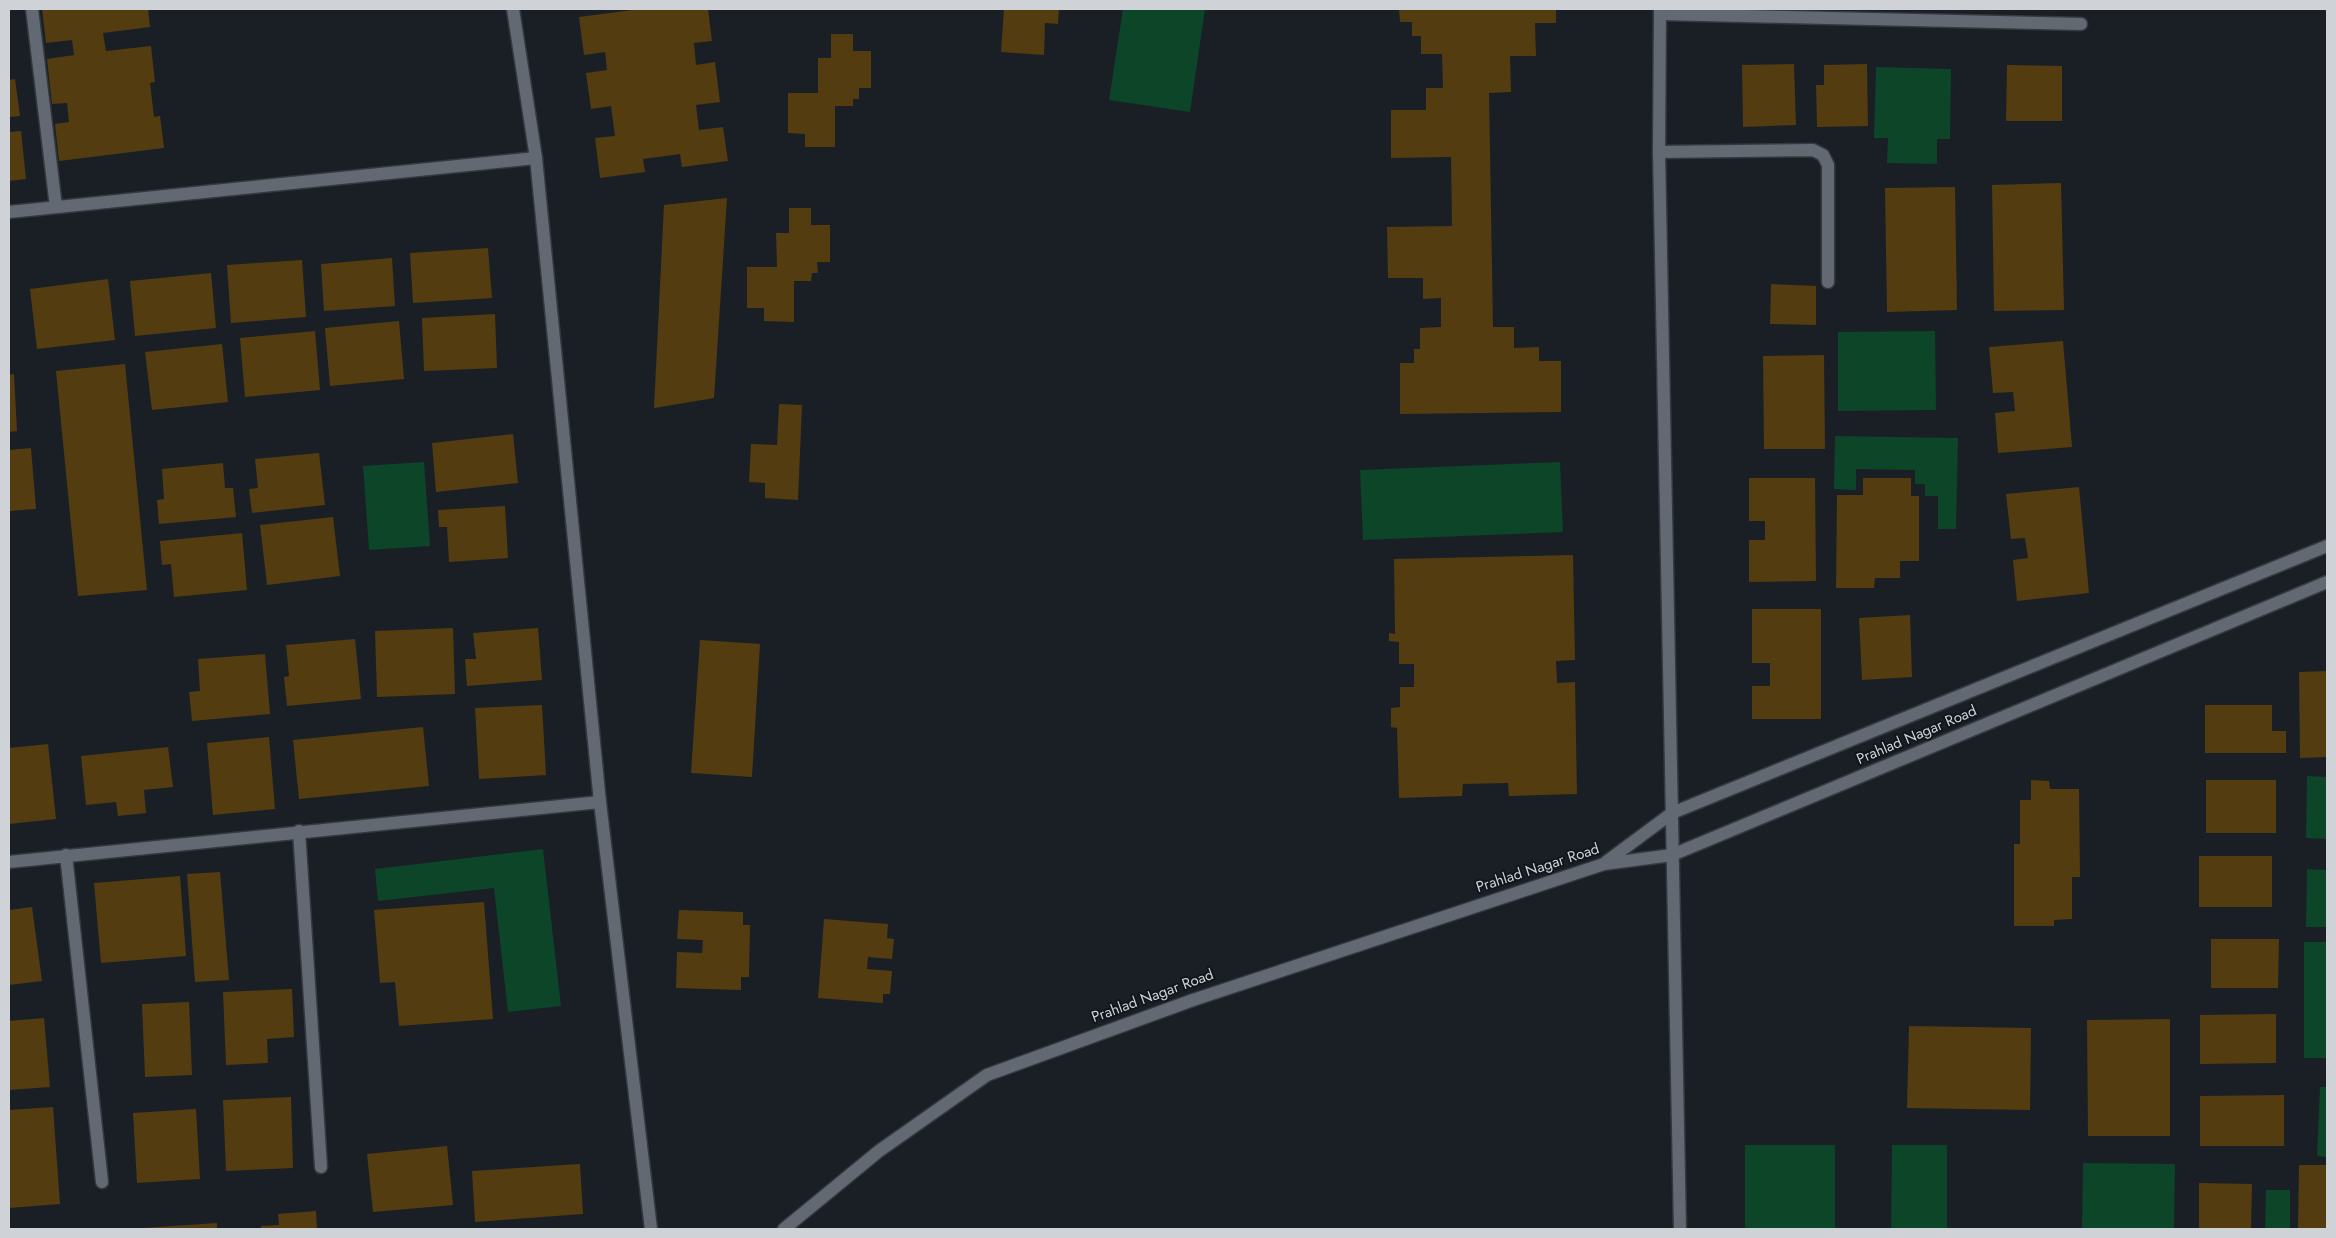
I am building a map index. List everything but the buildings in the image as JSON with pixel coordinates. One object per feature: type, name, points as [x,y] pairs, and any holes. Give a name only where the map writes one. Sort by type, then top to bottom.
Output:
[{"type":"street","points":[[32,9],[56,206]]},
{"type":"street","points":[[513,9],[536,158],[600,802],[651,1229]]},
{"type":"street","points":[[1680,1229],[1659,152],[1660,11],[2081,24]]},
{"type":"street","points":[[1659,152],[1813,150],[1823,155],[1828,165],[1828,282]]},
{"type":"street","points":[[9,212],[536,158]]},
{"type":"street","points":[[1604,864],[1672,813],[2327,546]]},
{"type":"street","name":"Prahlad Nagar Road","points":[[784,1229],[879,1151],[987,1074],[1192,1000],[1604,864],[1672,855],[2327,582]]},
{"type":"street","points":[[9,862],[299,831],[600,802]]},
{"type":"street","points":[[299,831],[321,1166]]},
{"type":"street","points":[[66,855],[102,1182]]},
{"type":"green space","points":[[1123,9],[1205,9],[1190,112],[1109,100]]},
{"type":"green space","points":[[1876,67],[1951,69],[1950,139],[1937,139],[1937,164],[1887,163],[1888,138],[1874,138]]},
{"type":"green space","points":[[1935,331],[1936,410],[1838,411],[1838,332]]},
{"type":"green space","points":[[1835,436],[1958,438],[1956,529],[1938,529],[1938,496],[1925,496],[1925,484],[1915,484],[1915,470],[1856,469],[1856,490],[1834,489]]},
{"type":"green space","points":[[424,462],[430,546],[369,550],[363,466]]},
{"type":"green space","points":[[1560,462],[1563,532],[1363,540],[1360,470]]},
{"type":"green space","points":[[2307,776],[2327,777],[2327,839],[2306,838]]},
{"type":"green space","points":[[543,849],[561,1006],[508,1012],[494,888],[378,901],[375,869]]},
{"type":"green space","points":[[2307,869],[2327,870],[2327,927],[2306,927]]},
{"type":"green space","points":[[2304,942],[2327,942],[2327,1058],[2304,1058]]},
{"type":"green space","points":[[2320,1087],[2327,1087],[2327,1157],[2317,1156]]},
{"type":"green space","points":[[1745,1145],[1835,1145],[1835,1229],[1745,1229]]},
{"type":"green space","points":[[1892,1145],[1947,1145],[1947,1229],[1891,1229]]},
{"type":"green space","points":[[2083,1163],[2175,1164],[2174,1229],[2082,1229]]},
{"type":"green space","points":[[2266,1190],[2290,1190],[2290,1229],[2265,1229]]}]
